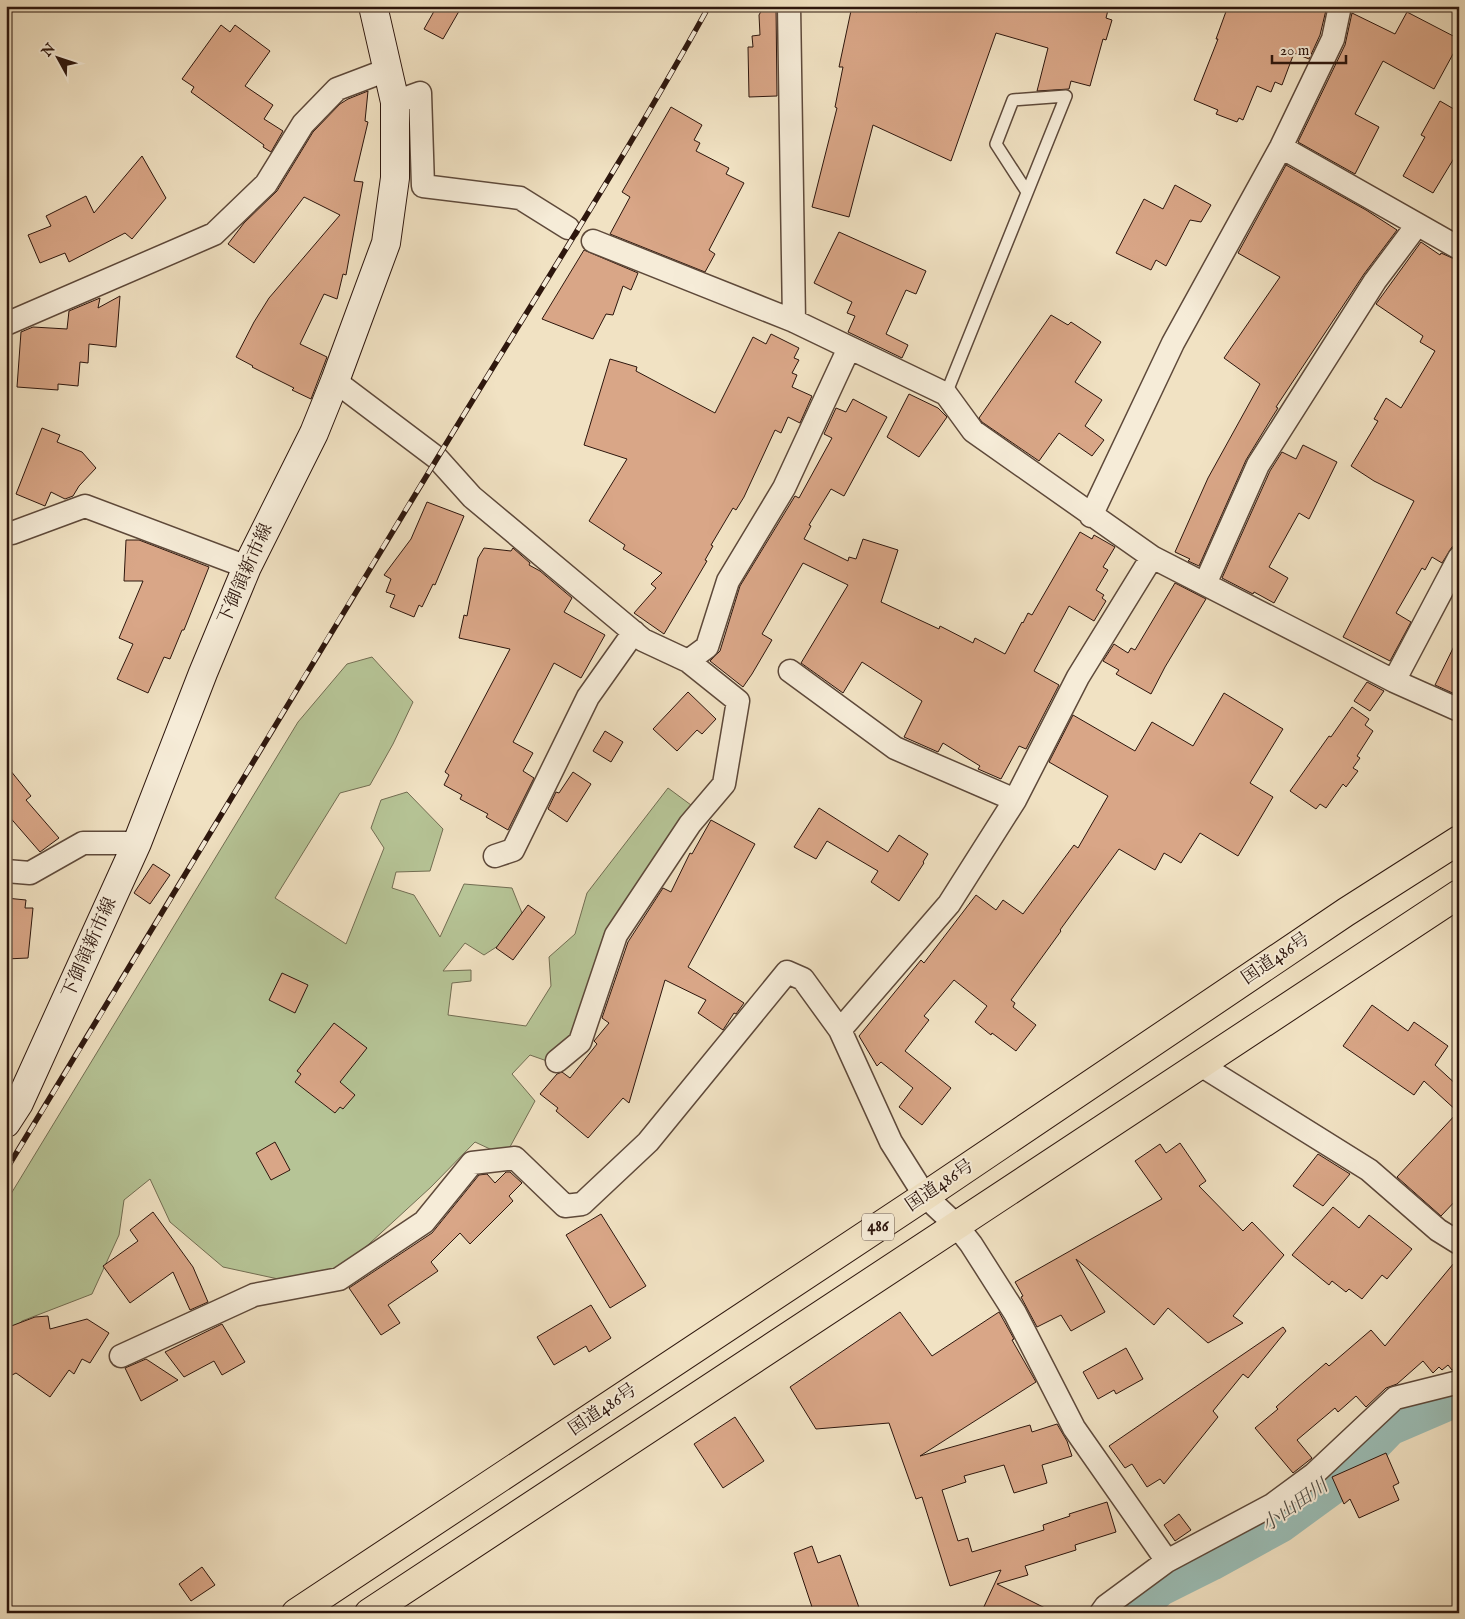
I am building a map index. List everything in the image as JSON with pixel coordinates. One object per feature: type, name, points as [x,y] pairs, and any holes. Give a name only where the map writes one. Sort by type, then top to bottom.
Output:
[{"type":"highway","name":"国道486号","points":[[296,1613],[925,1196],[1346,912],[1459,840]]},
{"type":"highway","name":"486","points":[[370,1613],[1459,894]]},
{"type":"main road","name":"下御領新市線","points":[[6,1123],[19,1103],[137,843],[203,673],[247,567],[314,433],[386,243],[395,178],[394,102],[373,6]]},
{"type":"street","points":[[789,6],[794,322]]},
{"type":"street","points":[[1091,516],[1173,343],[1281,147],[1333,39],[1340,6]]},
{"type":"street","points":[[6,324],[214,234],[266,184],[303,124],[337,89],[387,70]]},
{"type":"street","points":[[394,102],[420,93],[423,186],[520,198],[568,228]]},
{"type":"street","points":[[1281,147],[1459,248]]},
{"type":"street","points":[[1205,584],[1258,464],[1375,281],[1417,225]]},
{"type":"street","points":[[593,241],[794,322],[946,394],[973,431],[1152,558],[1394,681],[1459,710]]},
{"type":"street","points":[[688,661],[707,647],[728,581],[784,488],[849,348]]},
{"type":"street","points":[[335,381],[437,458],[472,497],[643,640],[688,661],[738,701],[724,784],[690,824],[616,935],[580,1042],[557,1062]]},
{"type":"street","points":[[6,532],[12,533],[85,506],[247,567]]},
{"type":"street","points":[[840,1030],[948,904],[1015,800],[1078,677],[1152,558]]},
{"type":"street","points":[[1394,681],[1459,558]]},
{"type":"street","points":[[495,856],[513,850],[588,697],[634,632]]},
{"type":"street","points":[[790,671],[895,748],[1015,800]]},
{"type":"street","points":[[6,871],[30,873],[83,843],[137,843]]},
{"type":"street","points":[[120,1356],[254,1295],[339,1279],[424,1222],[472,1163],[515,1158],[565,1206],[582,1204],[648,1142],[787,972],[803,979],[840,1030],[891,1142],[925,1196],[956,1225],[971,1244],[1015,1313],[1074,1428],[1167,1561]]},
{"type":"street","points":[[1199,1064],[1369,1170],[1438,1230],[1459,1243]]},
{"type":"street","points":[[1100,1613],[1106,1606],[1167,1561],[1272,1505],[1314,1474],[1395,1398],[1459,1382]]},
{"type":"lane","points":[[946,394],[1066,96],[1013,100],[996,144],[1027,192]]},
{"type":"green space","points":[[372,657],[413,702],[393,744],[370,785],[340,793],[275,898],[346,944],[384,848],[371,828],[381,800],[407,792],[443,829],[430,871],[396,872],[392,888],[414,895],[440,937],[464,884],[512,888],[522,913],[501,944],[484,955],[465,943],[443,971],[471,970],[471,981],[452,983],[448,1015],[526,1026],[551,986],[549,957],[575,934],[587,893],[668,788],[691,805],[604,934],[576,1029],[547,1061],[530,1055],[512,1074],[535,1101],[505,1156],[475,1142],[431,1187],[345,1266],[292,1282],[223,1267],[170,1222],[150,1179],[124,1200],[119,1235],[92,1294],[22,1321],[6,1336],[6,1202],[298,722],[347,664]]},
{"type":"building","points":[[437,6],[462,6],[443,39],[424,29]]},
{"type":"building","points":[[764,6],[776,6],[777,96],[749,97],[748,47],[753,47],[752,36],[760,35],[759,15]]},
{"type":"building","points":[[852,6],[900,6],[917,12],[919,6],[1109,6],[1106,18],[1112,20],[1106,40],[1103,39],[1090,86],[1071,81],[1069,89],[1037,91],[1048,48],[996,33],[951,161],[873,125],[849,217],[812,207],[837,108],[835,107],[843,67],[839,67]]},
{"type":"building","points":[[1228,6],[1327,6],[1320,35],[1309,59],[1294,53],[1282,85],[1275,82],[1271,92],[1257,86],[1243,120],[1239,118],[1237,122],[1216,114],[1218,110],[1194,100],[1218,39],[1216,39]]},
{"type":"building","points":[[1407,12],[1459,39],[1459,43],[1434,89],[1383,61],[1355,114],[1379,127],[1355,174],[1298,142],[1345,45],[1352,13],[1395,34]]},
{"type":"building","points":[[221,25],[230,32],[235,25],[270,51],[245,86],[273,105],[264,119],[283,131],[271,152],[191,92],[194,87],[182,79]]},
{"type":"building","points":[[368,91],[365,121],[368,122],[354,181],[363,182],[346,275],[343,274],[337,299],[324,294],[300,344],[327,357],[311,399],[236,357],[269,298],[340,215],[304,197],[254,263],[228,244],[244,223],[277,191],[313,132],[340,104]]},
{"type":"building","points":[[1440,101],[1459,112],[1459,150],[1433,193],[1403,176],[1425,137],[1421,135]]},
{"type":"building","points":[[671,107],[702,125],[694,140],[700,143],[696,151],[729,168],[726,174],[744,183],[709,250],[715,254],[705,272],[610,234],[630,197],[622,192]]},
{"type":"building","points":[[142,156],[166,198],[132,239],[125,233],[69,262],[65,253],[40,263],[28,235],[51,226],[46,216],[86,196],[94,213]]},
{"type":"building","points":[[1286,165],[1366,210],[1397,230],[1364,274],[1276,407],[1278,408],[1246,460],[1199,566],[1188,561],[1190,559],[1175,552],[1208,478],[1260,384],[1224,358],[1280,277],[1238,253]]},
{"type":"building","points":[[1175,185],[1211,205],[1201,222],[1190,220],[1166,266],[1156,260],[1151,270],[1116,253],[1144,199],[1163,209]]},
{"type":"building","points":[[839,232],[926,271],[916,294],[906,290],[886,334],[908,345],[902,358],[848,332],[855,316],[847,313],[852,302],[814,283]]},
{"type":"building","points":[[1421,242],[1440,255],[1441,253],[1459,261],[1459,545],[1452,547],[1442,563],[1432,557],[1425,570],[1422,568],[1396,613],[1411,622],[1390,661],[1343,637],[1414,501],[1374,481],[1351,466],[1378,421],[1374,419],[1386,398],[1401,408],[1435,351],[1420,342],[1423,336],[1376,304]]},
{"type":"building","points":[[584,250],[638,273],[631,290],[623,286],[613,315],[606,314],[593,339],[542,319]]},
{"type":"building","points":[[120,296],[116,347],[89,344],[88,363],[80,362],[78,386],[58,384],[58,390],[17,387],[21,332],[33,327],[67,329],[69,311],[100,298],[98,308]]},
{"type":"building","points":[[1051,315],[1068,325],[1071,322],[1101,342],[1075,382],[1102,400],[1085,426],[1104,440],[1092,456],[1059,433],[1039,461],[982,422],[979,418]]},
{"type":"building","points":[[771,334],[799,348],[794,358],[799,360],[792,373],[797,375],[792,387],[812,396],[800,423],[788,417],[781,433],[775,430],[744,497],[736,510],[733,508],[711,545],[713,546],[705,560],[707,561],[664,634],[634,613],[656,588],[651,584],[662,573],[623,549],[625,545],[589,521],[627,459],[584,445],[610,359],[637,367],[636,371],[715,413],[753,337],[766,344]]},
{"type":"building","points":[[909,394],[938,408],[947,417],[919,457],[887,437]]},
{"type":"building","points":[[853,399],[887,417],[844,496],[831,489],[809,525],[811,526],[804,539],[848,561],[849,557],[856,559],[863,539],[898,550],[881,602],[939,629],[940,626],[973,643],[975,638],[1005,654],[1028,613],[1032,615],[1080,532],[1092,539],[1094,535],[1115,547],[1103,567],[1108,570],[1096,590],[1104,595],[1102,598],[1106,601],[1094,621],[1069,606],[1034,671],[1059,685],[1026,749],[1019,746],[1001,779],[978,769],[980,766],[943,743],[938,752],[904,737],[922,701],[862,662],[843,693],[801,663],[848,585],[803,563],[762,634],[772,640],[743,687],[710,661],[720,651],[740,586],[795,496],[799,498],[832,438],[824,434],[836,408],[846,412]]},
{"type":"building","points":[[42,428],[60,435],[57,442],[82,452],[96,468],[79,486],[73,496],[65,499],[51,492],[45,506],[16,494]]},
{"type":"building","points":[[1303,445],[1337,462],[1309,519],[1299,513],[1269,567],[1288,578],[1274,603],[1222,578],[1270,471],[1282,452],[1296,459]]},
{"type":"building","points":[[427,502],[464,516],[435,585],[433,584],[422,607],[419,605],[414,617],[390,607],[395,595],[386,592],[391,579],[384,575],[411,539]]},
{"type":"building","points":[[126,540],[139,540],[209,567],[184,630],[182,630],[170,659],[164,657],[148,693],[117,679],[133,644],[119,638],[143,581],[124,581]]},
{"type":"building","points":[[484,548],[511,551],[513,548],[530,563],[529,565],[540,571],[572,598],[564,612],[605,635],[581,678],[554,663],[513,742],[533,753],[523,771],[534,778],[508,830],[486,817],[488,814],[460,799],[462,795],[444,785],[449,775],[445,772],[510,649],[459,638],[464,615],[467,616],[478,558]]},
{"type":"building","points":[[1175,583],[1206,599],[1151,694],[1116,674],[1119,670],[1103,661],[1114,644],[1128,653],[1131,648],[1135,650]]},
{"type":"building","points":[[1459,636],[1459,696],[1435,685]]},
{"type":"building","points":[[1367,682],[1384,691],[1370,711],[1354,701]]},
{"type":"building","points":[[688,692],[716,719],[702,734],[697,730],[677,751],[653,729]]},
{"type":"building","points":[[1224,693],[1283,729],[1250,783],[1273,797],[1238,856],[1200,833],[1181,863],[1164,853],[1155,870],[1119,849],[1011,1000],[1015,1003],[1013,1007],[1036,1025],[1016,1051],[975,1022],[987,1006],[954,980],[924,1016],[929,1020],[905,1051],[951,1088],[922,1125],[899,1107],[913,1088],[881,1062],[877,1066],[859,1036],[921,960],[924,963],[976,895],[996,910],[1003,900],[1023,914],[1074,845],[1078,848],[1108,796],[1049,762],[1073,715],[1135,751],[1152,722],[1193,746]]},
{"type":"building","points":[[1352,707],[1369,719],[1365,725],[1373,731],[1357,756],[1360,758],[1353,768],[1358,771],[1346,787],[1343,784],[1326,808],[1320,804],[1316,809],[1290,791]]},
{"type":"building","points":[[605,731],[623,742],[611,762],[593,751]]},
{"type":"building","points":[[6,765],[31,796],[26,800],[59,838],[40,852],[6,815]]},
{"type":"building","points":[[573,772],[591,784],[567,822],[548,809],[556,792],[559,793]]},
{"type":"building","points":[[819,808],[888,852],[899,835],[928,854],[899,901],[871,882],[878,871],[827,841],[816,859],[794,847]]},
{"type":"building","points":[[711,820],[755,844],[688,967],[744,1003],[736,1014],[734,1013],[723,1030],[698,1013],[706,1000],[665,980],[629,1103],[623,1098],[588,1138],[556,1111],[558,1108],[540,1094],[557,1074],[562,1072],[570,1078],[597,1044],[594,1041],[609,1023],[602,1018],[628,942],[663,888],[671,892],[690,853],[692,854]]},
{"type":"building","points":[[153,864],[170,875],[150,904],[134,893]]},
{"type":"building","points":[[6,898],[26,900],[25,908],[33,908],[28,958],[6,959]]},
{"type":"building","points":[[528,905],[545,917],[513,960],[496,948]]},
{"type":"building","points":[[282,973],[308,985],[295,1013],[269,1000]]},
{"type":"building","points":[[1372,1005],[1408,1031],[1414,1022],[1448,1046],[1435,1065],[1459,1087],[1459,1197],[1441,1216],[1397,1177],[1458,1112],[1424,1081],[1414,1095],[1343,1046]]},
{"type":"building","points":[[334,1023],[367,1048],[340,1082],[355,1095],[343,1109],[340,1107],[335,1113],[295,1082],[301,1074],[297,1071]]},
{"type":"building","points":[[275,1142],[290,1170],[271,1180],[256,1153]]},
{"type":"building","points":[[1180,1143],[1206,1181],[1199,1186],[1243,1231],[1252,1222],[1284,1255],[1233,1316],[1243,1323],[1208,1343],[1168,1308],[1154,1325],[1076,1259],[1105,1312],[1071,1331],[1061,1315],[1037,1327],[1015,1282],[1162,1199],[1135,1161],[1160,1144],[1166,1153]]},
{"type":"building","points":[[1318,1154],[1350,1174],[1323,1206],[1293,1186]]},
{"type":"building","points":[[506,1172],[510,1172],[522,1183],[509,1196],[513,1201],[470,1244],[460,1233],[431,1262],[438,1271],[388,1305],[400,1323],[381,1335],[349,1288],[432,1233],[479,1175],[487,1174],[495,1183]]},
{"type":"building","points":[[1333,1207],[1359,1228],[1369,1215],[1412,1249],[1387,1279],[1382,1275],[1362,1299],[1349,1289],[1346,1292],[1332,1281],[1329,1285],[1292,1255]]},
{"type":"building","points":[[153,1212],[193,1267],[208,1302],[190,1310],[173,1272],[130,1303],[103,1266],[138,1241],[130,1230]]},
{"type":"building","points":[[601,1214],[646,1286],[610,1308],[566,1235]]},
{"type":"building","points":[[1459,1257],[1459,1369],[1452,1370],[1448,1365],[1442,1370],[1439,1367],[1433,1373],[1423,1361],[1397,1384],[1386,1388],[1366,1407],[1356,1396],[1338,1412],[1335,1408],[1297,1440],[1312,1458],[1293,1473],[1255,1428],[1278,1409],[1276,1407],[1326,1363],[1329,1366],[1371,1330],[1385,1346]]},
{"type":"building","points":[[591,1305],[611,1338],[589,1352],[586,1346],[554,1365],[537,1337]]},
{"type":"building","points":[[900,1312],[932,1356],[999,1312],[1014,1339],[1012,1340],[1036,1382],[920,1456],[1030,1425],[1032,1432],[1057,1424],[1067,1441],[1072,1456],[1042,1465],[1047,1483],[1014,1493],[1004,1465],[964,1476],[966,1482],[942,1490],[958,1541],[968,1538],[972,1552],[1044,1530],[1043,1525],[1070,1516],[1069,1514],[1107,1502],[1116,1532],[1075,1545],[1076,1550],[1025,1566],[1028,1575],[997,1584],[1055,1613],[981,1613],[1001,1570],[950,1586],[922,1497],[916,1499],[889,1423],[816,1429],[790,1387]]},
{"type":"building","points":[[48,1316],[50,1329],[87,1319],[109,1333],[90,1363],[82,1359],[74,1374],[69,1370],[50,1397],[16,1373],[6,1378],[6,1328],[35,1317]]},
{"type":"building","points":[[222,1324],[245,1362],[222,1375],[214,1361],[184,1377],[165,1352]]},
{"type":"building","points":[[1283,1327],[1286,1331],[1248,1378],[1243,1374],[1213,1411],[1218,1417],[1164,1484],[1160,1479],[1147,1487],[1132,1464],[1125,1468],[1109,1446]]},
{"type":"building","points":[[1126,1348],[1143,1379],[1116,1394],[1114,1390],[1098,1399],[1083,1372]]},
{"type":"building","points":[[146,1359],[178,1380],[141,1401],[125,1368]]},
{"type":"building","points":[[735,1417],[764,1461],[723,1488],[694,1444]]},
{"type":"building","points":[[1386,1453],[1399,1483],[1393,1486],[1399,1500],[1359,1518],[1350,1499],[1344,1504],[1332,1477]]},
{"type":"building","points":[[1179,1514],[1191,1530],[1175,1541],[1164,1525]]},
{"type":"building","points":[[812,1546],[818,1563],[840,1555],[861,1613],[814,1613],[794,1553]]},
{"type":"building","points":[[202,1567],[215,1585],[191,1601],[179,1584]]},
{"type":"waterway","name":"小山田川","points":[[1126,1613],[1157,1585],[1278,1521],[1330,1483],[1387,1424],[1459,1393]]},
{"type":"railway","points":[[6,1170],[610,177],[709,6]]}]
